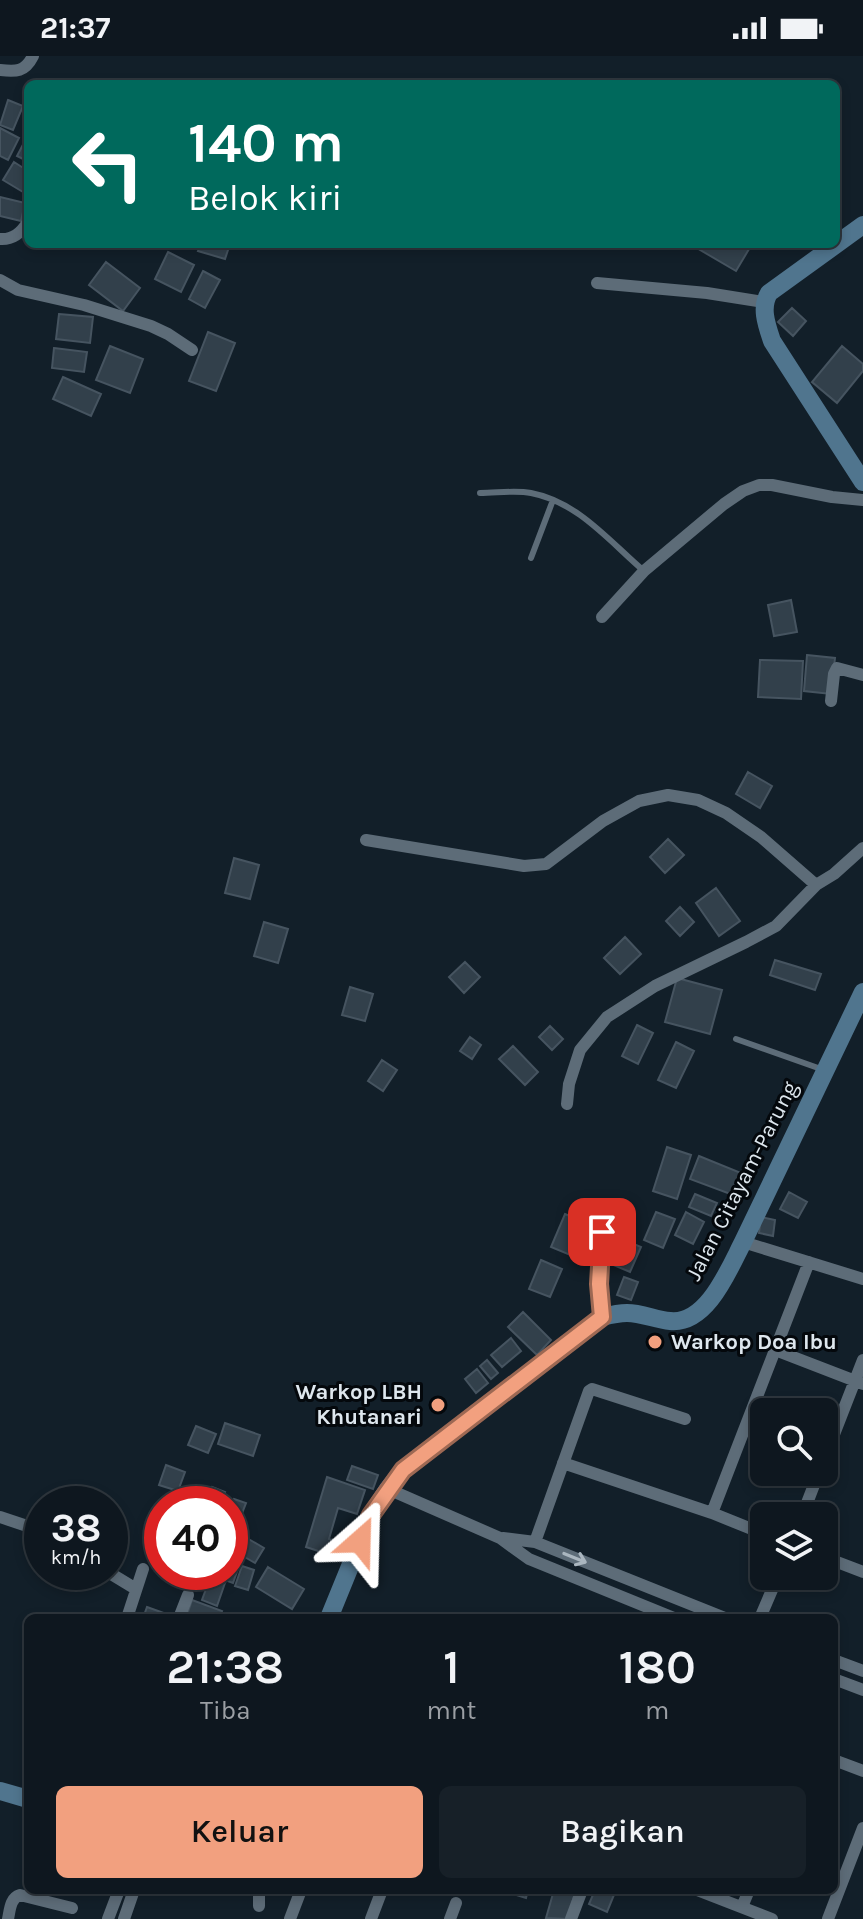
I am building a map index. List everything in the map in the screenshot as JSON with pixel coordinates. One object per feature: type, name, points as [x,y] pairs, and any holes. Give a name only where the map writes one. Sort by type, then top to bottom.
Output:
[{"type":"street","points":[[0,70],[15,72],[23,69],[33,56]]},
{"type":"street","points":[[840,242],[863,225]]},
{"type":"street","points":[[0,239],[9,239],[24,227]]},
{"type":"street","points":[[831,248],[769,293],[764,302],[767,327],[772,341],[863,482]]},
{"type":"street","points":[[0,280],[18,290],[84,305],[151,326],[192,350]]},
{"type":"street","points":[[597,283],[707,293],[764,302]]},
{"type":"street","points":[[602,617],[644,571],[743,491],[759,485],[772,485],[863,500]]},
{"type":"street","points":[[831,701],[837,668],[863,675]]},
{"type":"street","points":[[366,840],[524,866],[546,864],[603,821],[639,801],[668,795],[698,800],[726,813],[761,837],[816,885]]},
{"type":"street","points":[[567,1104],[569,1084],[580,1050],[607,1017],[655,986],[776,926],[816,885],[834,874],[863,848]]},
{"type":"street","name":"Jalan Citayam-Parung","points":[[602,1317],[632,1313],[682,1321],[696,1314],[709,1301],[743,1242],[863,992]]},
{"type":"street","points":[[331,1614],[371,1515],[403,1470],[602,1317],[599,1284],[602,1232]]},
{"type":"street","points":[[743,1242],[863,1279]]},
{"type":"street","points":[[712,1513],[809,1262]]},
{"type":"street","points":[[775,1350],[859,1383]]},
{"type":"street","points":[[838,1429],[859,1383],[863,1360]]},
{"type":"street","points":[[535,1542],[587,1394],[592,1389],[685,1419]]},
{"type":"street","points":[[563,1463],[750,1528]]},
{"type":"street","points":[[388,1489],[500,1538],[529,1559],[664,1614]]},
{"type":"street","points":[[0,1517],[24,1525]]},
{"type":"street","points":[[500,1538],[535,1542],[715,1614]]},
{"type":"street","points":[[838,1562],[863,1572]]},
{"type":"street","points":[[128,1614],[143,1569]]},
{"type":"street","points":[[128,1584],[136,1589]]},
{"type":"street","points":[[762,1614],[772,1590]]},
{"type":"street","points":[[181,1614],[188,1595]]},
{"type":"street","points":[[838,1662],[863,1671]]},
{"type":"street","points":[[838,1681],[863,1690]]},
{"type":"street","points":[[838,1762],[863,1771]]},
{"type":"street","points":[[0,1791],[24,1798]]},
{"type":"street","points":[[838,1893],[863,1828]]},
{"type":"street","points":[[108,1919],[117,1894]]},
{"type":"street","points":[[124,1919],[133,1894]]},
{"type":"street","points":[[259,1894],[259,1906]]},
{"type":"street","points":[[290,1919],[299,1894]]},
{"type":"street","points":[[371,1919],[380,1894]]},
{"type":"street","points":[[571,1919],[580,1894]]},
{"type":"street","points":[[708,1894],[772,1919]]},
{"type":"street","points":[[742,1907],[747,1894]]},
{"type":"street","points":[[828,1919],[838,1894]]},
{"type":"street","points":[[8,1919],[12,1900],[20,1895],[72,1908]]},
{"type":"street","points":[[450,1919],[456,1903]]},
{"type":"lane","points":[[480,493],[530,493],[553,500],[585,516],[644,571]]},
{"type":"lane","points":[[531,558],[553,500]]},
{"type":"lane","points":[[736,1039],[824,1071]]},
{"type":"building","points":[[8,100],[23,106],[13,130],[0,125]]},
{"type":"building","points":[[0,128],[19,138],[8,160],[0,156]]},
{"type":"building","points":[[24,143],[24,160],[17,156]]},
{"type":"building","points":[[14,162],[24,168],[23,192],[3,180]]},
{"type":"building","points":[[0,197],[24,203],[21,221],[0,216]]},
{"type":"building","points":[[199,248],[229,248],[225,259],[198,251]]},
{"type":"building","points":[[697,248],[750,248],[736,271]]},
{"type":"building","points":[[168,252],[194,265],[181,292],[155,279]]},
{"type":"building","points":[[106,262],[140,288],[123,311],[89,285]]},
{"type":"building","points":[[203,271],[220,280],[205,308],[189,299]]},
{"type":"building","points":[[792,308],[806,321],[793,336],[778,322]]},
{"type":"building","points":[[59,314],[93,317],[90,343],[56,339]]},
{"type":"building","points":[[208,332],[235,343],[216,391],[189,381]]},
{"type":"building","points":[[110,346],[143,359],[130,393],[96,380]]},
{"type":"building","points":[[842,346],[863,364],[863,371],[837,403],[812,382]]},
{"type":"building","points":[[54,348],[87,352],[84,372],[52,368]]},
{"type":"building","points":[[63,377],[101,394],[91,416],[53,399]]},
{"type":"building","points":[[791,600],[797,632],[774,636],[768,605]]},
{"type":"building","points":[[807,655],[835,658],[831,694],[804,691]]},
{"type":"building","points":[[760,660],[803,661],[801,699],[758,697]]},
{"type":"building","points":[[748,772],[772,786],[760,808],[736,794]]},
{"type":"building","points":[[668,839],[684,855],[665,873],[650,857]]},
{"type":"building","points":[[234,858],[259,865],[250,899],[225,893]]},
{"type":"building","points":[[716,888],[740,921],[719,936],[696,903]]},
{"type":"building","points":[[680,907],[694,922],[680,936],[666,921]]},
{"type":"building","points":[[264,922],[288,929],[278,963],[254,956]]},
{"type":"building","points":[[625,937],[641,954],[620,974],[604,958]]},
{"type":"building","points":[[775,960],[821,974],[815,990],[770,975]]},
{"type":"building","points":[[465,962],[480,977],[464,993],[449,977]]},
{"type":"building","points":[[677,978],[722,990],[710,1034],[665,1022]]},
{"type":"building","points":[[350,987],[373,994],[365,1021],[342,1015]]},
{"type":"building","points":[[637,1025],[653,1033],[638,1064],[622,1056]]},
{"type":"building","points":[[550,1026],[563,1039],[552,1050],[539,1037]]},
{"type":"building","points":[[470,1037],[481,1045],[472,1059],[460,1051]]},
{"type":"building","points":[[676,1042],[694,1051],[676,1088],[658,1080]]},
{"type":"building","points":[[513,1046],[538,1072],[525,1085],[499,1059]]},
{"type":"building","points":[[382,1060],[397,1070],[383,1091],[368,1081]]},
{"type":"building","points":[[667,1147],[691,1155],[677,1199],[653,1191]]},
{"type":"building","points":[[699,1156],[741,1173],[733,1195],[690,1179]]},
{"type":"building","points":[[789,1192],[807,1202],[798,1218],[780,1209]]},
{"type":"building","points":[[695,1194],[717,1203],[711,1216],[689,1207]]},
{"type":"building","points":[[656,1212],[675,1219],[663,1248],[644,1240]]},
{"type":"building","points":[[686,1212],[704,1222],[693,1244],[675,1235]]},
{"type":"building","points":[[565,1214],[593,1226],[580,1259],[551,1247]]},
{"type":"building","points":[[761,1217],[775,1220],[773,1236],[759,1233]]},
{"type":"building","points":[[615,1236],[641,1247],[630,1272],[604,1261]]},
{"type":"building","points":[[541,1260],[562,1269],[550,1297],[529,1289]]},
{"type":"building","points":[[624,1277],[638,1282],[631,1300],[617,1295]]},
{"type":"building","points":[[523,1312],[551,1340],[537,1355],[508,1327]]},
{"type":"building","points":[[511,1338],[521,1351],[502,1367],[491,1355]]},
{"type":"building","points":[[487,1360],[498,1373],[491,1379],[480,1366]]},
{"type":"building","points":[[477,1369],[488,1383],[476,1393],[465,1379]]},
{"type":"building","points":[[225,1423],[260,1435],[253,1456],[218,1444]]},
{"type":"building","points":[[196,1426],[216,1434],[208,1453],[188,1445]]},
{"type":"building","points":[[166,1465],[185,1472],[180,1486],[159,1485]]},
{"type":"building","points":[[352,1466],[378,1475],[373,1489],[347,1480]]},
{"type":"building","points":[[327,1477],[365,1490],[357,1514],[338,1508],[329,1539],[344,1543],[340,1558],[306,1547]]},
{"type":"building","points":[[248,1539],[264,1548],[255,1563],[248,1559]]},
{"type":"building","points":[[268,1567],[304,1589],[292,1609],[256,1587]]},
{"type":"building","points":[[248,1568],[254,1570],[248,1590]]},
{"type":"building","points":[[206,1590],[223,1590],[217,1606],[202,1600]]},
{"type":"building","points":[[192,1600],[222,1611],[221,1614],[187,1614]]},
{"type":"building","points":[[147,1607],[166,1614],[144,1614]]},
{"type":"building","points":[[553,1894],[574,1894],[568,1919],[546,1918]]},
{"type":"building","points":[[593,1894],[614,1894],[607,1912],[589,1904]]},
{"type":"place","name":"Warkop Doa Ibu","points":[[655,1342]]},
{"type":"place","name":"Warkop LBH Khutanari","points":[[438,1405]]},
{"type":"route","points":[[360,1541],[371,1515],[403,1470],[602,1317],[599,1284],[602,1232]]}]
